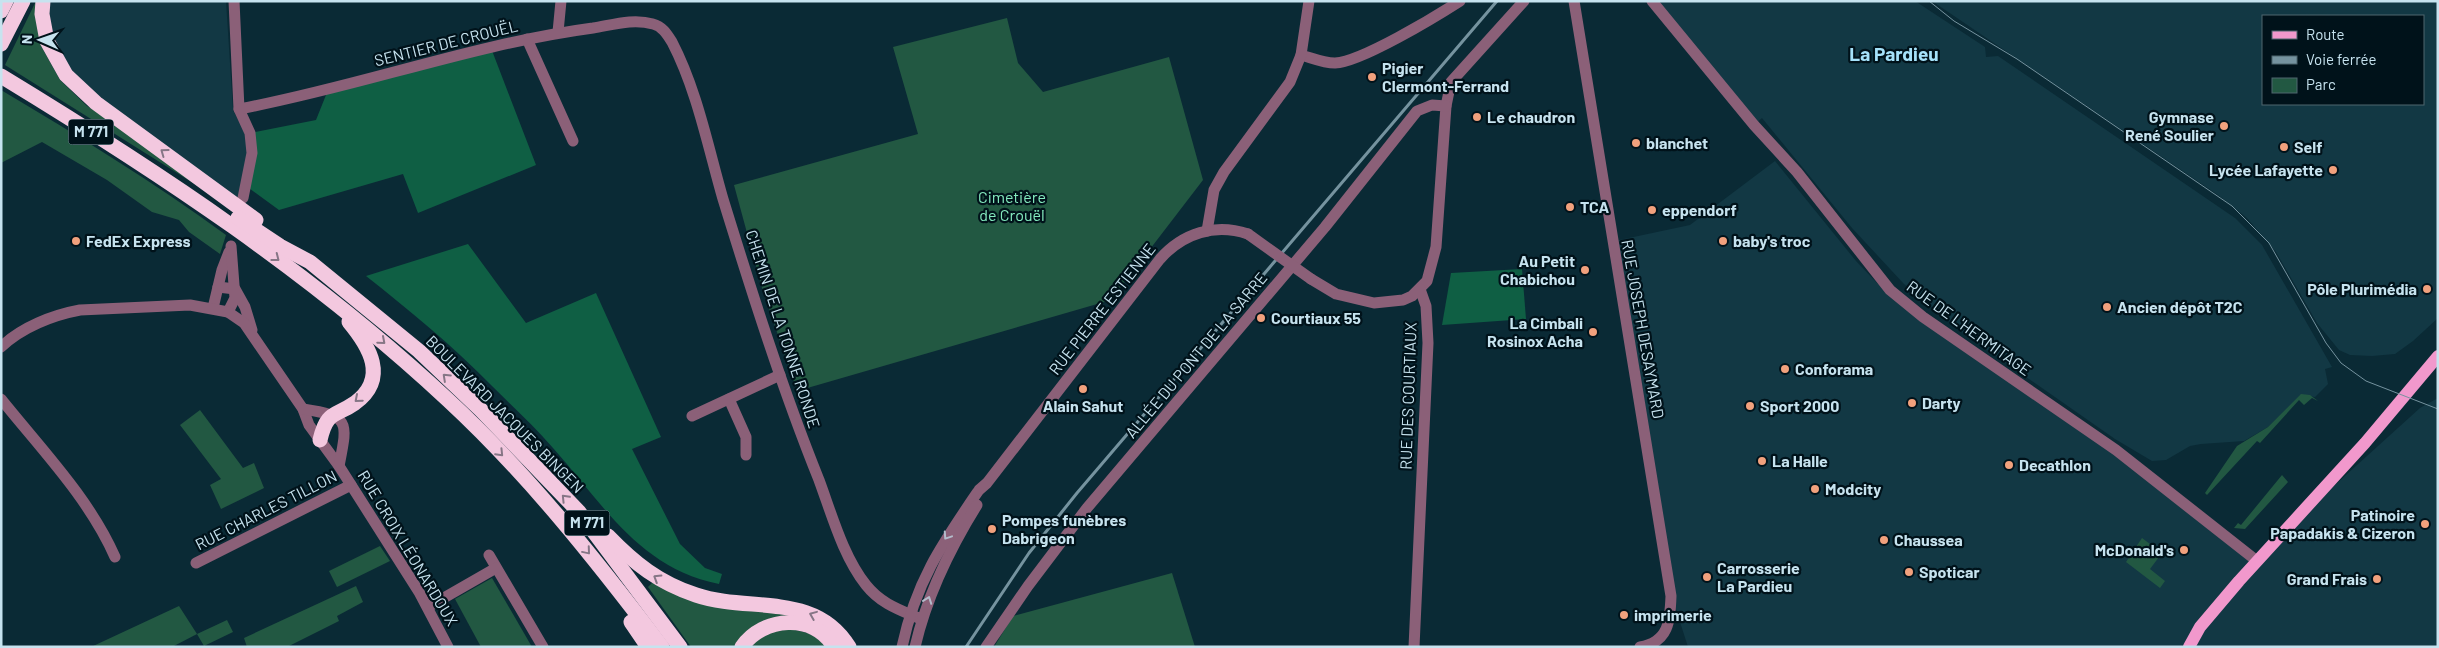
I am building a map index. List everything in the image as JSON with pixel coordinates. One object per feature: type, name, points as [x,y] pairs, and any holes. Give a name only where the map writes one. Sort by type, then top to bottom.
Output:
[{"type":"highway","points":[[1,11],[6,1]]},
{"type":"highway","points":[[1,44],[23,1]]},
{"type":"highway","points":[[43,1],[42,14],[47,41],[66,75],[96,103],[204,181],[310,262]]},
{"type":"highway","name":"BOULEVARD JACQUES BINGEN","points":[[7,80],[169,181],[264,248],[378,337],[449,401],[546,502],[605,572],[662,647]]},
{"type":"highway","name":"BOULEVARD JACQUES BINGEN","points":[[169,181],[213,201],[280,246],[310,262],[419,351],[481,410],[578,512],[680,647]]},
{"type":"highway","points":[[320,440],[327,420],[333,414],[354,404],[360,398],[371,383],[373,368],[371,353],[367,345],[331,300]]},
{"type":"highway","points":[[578,512],[604,532],[630,559],[665,584],[698,596],[799,610],[818,616],[833,626],[849,647]]},
{"type":"highway","points":[[605,572],[621,606],[648,647]]},
{"type":"highway","points":[[742,647],[752,634],[774,623],[793,622],[814,628],[834,647]]},
{"type":"main road","points":[[2189,647],[2200,627],[2386,418],[2416,379],[2438,356]]},
{"type":"main road","points":[[2198,647],[2210,616]]},
{"type":"street","points":[[234,1],[239,109],[250,133],[252,153],[243,198]]},
{"type":"street","points":[[558,32],[561,1]]},
{"type":"street","points":[[1207,231],[1214,190],[1224,172],[1279,100],[1290,82],[1301,55],[1309,1]]},
{"type":"street","points":[[1301,55],[1330,62],[1351,60],[1390,41],[1460,1]]},
{"type":"street","points":[[1420,289],[1427,281],[1436,247],[1446,106],[1451,82],[1524,1]]},
{"type":"street","name":"RUE JOSEPH DESAYMARD","points":[[1574,1],[1671,596],[1670,620],[1663,636],[1651,645],[1640,647]]},
{"type":"street","name":"RUE DE L'HERMITAGE","points":[[1652,1],[1754,125],[1797,172],[1890,290],[1931,322],[2116,450],[2257,561]]},
{"type":"street","name":"SENTIER DE CROUËL","points":[[239,109],[289,100],[558,32],[637,21],[654,24],[662,28]]},
{"type":"street","name":"CHEMIN DE LA TONNE RONDE","points":[[662,28],[672,42],[690,86],[753,296],[780,375],[808,453],[856,571],[867,587],[886,605],[922,619]]},
{"type":"street","points":[[527,40],[573,141]]},
{"type":"street","name":"ALLÉE DU PONT DE LA SARRE","points":[[986,647],[1028,586],[1087,508],[1326,226],[1417,111],[1432,104],[1446,106]]},
{"type":"street","name":"RUE PIERRE ESTIENNE","points":[[902,647],[910,614],[925,573],[943,542],[979,490],[987,483],[1163,256],[1179,242],[1192,234],[1231,229],[1248,234],[1311,279],[1336,294],[1374,302],[1402,300],[1412,296],[1420,289]]},
{"type":"street","points":[[1,347],[36,324],[72,311],[172,306],[213,308],[228,312],[235,298],[231,246],[213,308]]},
{"type":"street","points":[[218,287],[235,289]]},
{"type":"street","name":"RUE CROIX LÉONARDOUX","points":[[235,289],[245,307],[254,337]]},
{"type":"street","name":"RUE DES COURTIAUX","points":[[1414,647],[1428,344],[1426,306],[1420,289]]},
{"type":"street","name":"RUE CROIX LÉONARDOUX","points":[[228,312],[244,323],[303,409],[309,425],[339,466],[428,606],[448,647]]},
{"type":"street","points":[[692,416],[780,375]]},
{"type":"street","points":[[1,399],[82,500],[104,532],[115,557]]},
{"type":"street","points":[[729,399],[746,437],[746,455]]},
{"type":"street","points":[[303,409],[333,414]]},
{"type":"street","name":"RUE CROIX LÉONARDOUX","points":[[333,414],[339,417],[344,427],[339,466]]},
{"type":"street","name":"RUE PIERRE ESTIENNE","points":[[915,647],[922,619],[944,564],[984,493],[987,483]]},
{"type":"street","name":"RUE CHARLES TILLON","points":[[196,563],[351,485]]},
{"type":"street","points":[[489,555],[543,647]]},
{"type":"street","points":[[428,606],[496,568]]},
{"type":"shaded area","points":[[47,1],[226,1],[233,110],[246,135],[249,154],[238,199],[117,113],[70,72],[51,41]]},
{"type":"shaded area","points":[[1652,1],[1915,1],[1985,47],[1986,57],[1998,56],[2235,218],[2262,245],[2332,367],[2325,369],[2328,384],[2315,397],[2301,395],[2268,427],[2244,441],[2190,446],[2166,460],[2152,461],[2115,439],[1963,333],[1904,284],[1852,228],[1762,118],[1754,125]]},
{"type":"shaded area","points":[[1932,1],[2438,1],[2438,318],[2413,341],[2395,354],[2350,355],[2339,350],[2317,323],[2276,252],[2247,218],[2218,195]]},
{"type":"shaded area","points":[[1775,161],[1856,261],[1877,283],[2116,450],[2257,567],[2325,494],[2420,408],[2438,398],[2438,647],[1688,647],[1672,597],[1610,242],[1690,225]]},
{"type":"green space","points":[[36,1],[41,46],[60,80],[87,106],[106,117],[201,188],[5,65]]},
{"type":"green space","name":"Cimetière de Crouël","points":[[1007,18],[1018,63],[1043,92],[1169,57],[1203,180],[1111,300],[797,391],[762,288],[734,185],[918,134],[893,47]]},
{"type":"green space","points":[[491,48],[536,165],[418,213],[403,174],[279,210],[246,186],[250,133],[316,120],[328,90]]},
{"type":"green space","points":[[1,90],[143,178],[226,235],[220,254],[189,232],[179,220],[152,212],[107,180],[42,142],[1,163]]},
{"type":"green space","points":[[468,244],[526,323],[596,293],[661,437],[632,449],[680,544],[705,568],[722,574],[719,584],[691,576],[666,564],[645,549],[606,511],[538,432],[477,371],[366,276]]},
{"type":"green space","points":[[1522,269],[1526,319],[1442,325],[1451,273]]},
{"type":"green space","points":[[2301,394],[2310,395],[2318,401],[2312,398],[2304,405],[2299,400],[2260,443],[2257,441],[2207,495],[2205,493],[2237,446],[2268,427]]},
{"type":"green space","points":[[200,410],[243,468],[254,463],[264,488],[221,509],[210,485],[221,479],[180,425]]},
{"type":"green space","points":[[2282,475],[2288,482],[2245,529],[2234,528],[2238,523],[2241,525]]},
{"type":"green space","points":[[2142,538],[2162,553],[2150,569],[2165,581],[2160,588],[2126,562]]},
{"type":"green space","points":[[380,546],[390,561],[337,587],[329,571]]},
{"type":"green space","points":[[1172,573],[1195,647],[994,647],[1013,616]]},
{"type":"green space","points":[[492,578],[532,647],[481,647],[455,599]]},
{"type":"green space","points":[[653,582],[788,612],[788,617],[735,647],[691,647],[648,587]]},
{"type":"green space","points":[[356,586],[363,602],[337,616],[339,621],[287,647],[247,647],[244,638]]},
{"type":"green space","points":[[179,606],[197,634],[172,647],[91,647]]},
{"type":"green space","points":[[227,620],[233,632],[204,646],[197,634]]},
{"type":"green space","points":[[784,628],[812,635],[826,647],[749,647],[765,633]]},
{"type":"tram line","points":[[1929,1],[1954,21],[2017,59],[2232,206],[2269,243],[2326,343],[2341,363],[2366,381],[2438,409]]},
{"type":"railway","points":[[966,647],[1029,553],[1077,493],[1497,1]]},
{"type":"place","name":"Pigier Clermont-Ferrand","points":[[1372,77]]},
{"type":"place","name":"Le chaudron","points":[[1477,117]]},
{"type":"place","name":"Gymnase René Soulier","points":[[2224,126]]},
{"type":"place","name":"blanchet","points":[[1636,143]]},
{"type":"place","name":"Self","points":[[2284,147]]},
{"type":"place","name":"Lycée Lafayette","points":[[2333,170]]},
{"type":"place","name":"TCA","points":[[1570,207]]},
{"type":"place","name":"eppendorf","points":[[1652,210]]},
{"type":"place","name":"FedEx Express","points":[[76,241]]},
{"type":"place","name":"baby's troc","points":[[1723,241]]},
{"type":"place","name":"Au Petit Chabichou","points":[[1585,270]]},
{"type":"place","name":"Pôle Plurimédia","points":[[2427,289]]},
{"type":"place","name":"Ancien dépôt T2C","points":[[2107,307]]},
{"type":"place","name":"Courtiaux 55","points":[[1261,318]]},
{"type":"place","name":"La Cimbali Rosinox Acha","points":[[1593,332]]},
{"type":"place","name":"Conforama","points":[[1785,369]]},
{"type":"place","name":"Alain Sahut","points":[[1083,389]]},
{"type":"place","name":"Darty","points":[[1912,403]]},
{"type":"place","name":"Sport 2000","points":[[1750,406]]},
{"type":"place","name":"La Halle","points":[[1762,461]]},
{"type":"place","name":"Decathlon","points":[[2009,465]]},
{"type":"place","name":"Modcity","points":[[1815,489]]},
{"type":"place","name":"Patinoire Papadakis & Cizeron","points":[[2425,524]]},
{"type":"place","name":"Pompes funèbres Dabrigeon","points":[[992,529]]},
{"type":"place","name":"Chaussea","points":[[1884,540]]},
{"type":"place","name":"McDonald's","points":[[2184,550]]},
{"type":"place","name":"Spoticar","points":[[1909,572]]},
{"type":"place","name":"Carrosserie La Pardieu","points":[[1707,577]]},
{"type":"place","name":"Grand Frais","points":[[2377,579]]},
{"type":"place","name":"imprimerie","points":[[1624,615]]},
{"type":"district","name":"La Pardieu","points":[[1894,54]]}]
